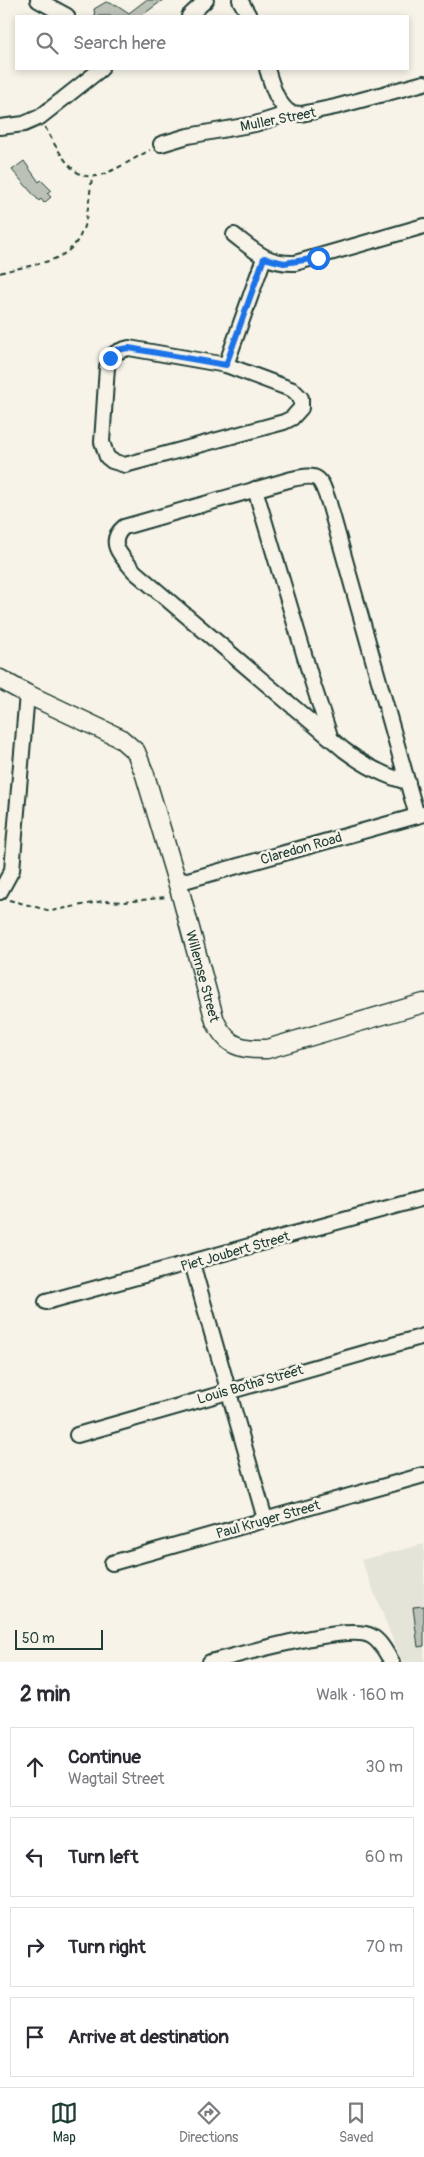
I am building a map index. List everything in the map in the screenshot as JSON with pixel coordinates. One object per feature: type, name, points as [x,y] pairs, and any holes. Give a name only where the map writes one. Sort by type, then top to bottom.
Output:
[{"type":"street","points":[[38,0],[65,15]]},
{"type":"street","points":[[190,15],[206,0]]},
{"type":"street","points":[[240,0],[248,15]]},
{"type":"street","points":[[0,128],[24,124],[40,118],[100,70]]},
{"type":"street","points":[[267,70],[276,98],[284,109],[290,113]]},
{"type":"street","name":"Muller Street","points":[[161,144],[188,136],[255,124],[290,113],[300,114],[335,108],[424,83]]},
{"type":"street","points":[[234,235],[264,258],[284,263],[295,263],[424,226]]},
{"type":"street","points":[[226,365],[264,258]]},
{"type":"street","points":[[129,348],[226,365],[298,393],[302,404],[298,413],[284,422],[125,465],[112,461],[108,457],[102,442],[107,367],[110,358],[116,350],[129,348]]},
{"type":"street","points":[[408,782],[389,778],[372,770],[352,756],[135,572],[118,553],[116,545],[118,532],[124,527],[255,489],[312,475],[318,477],[322,483],[408,782],[421,815]]},
{"type":"street","points":[[255,489],[330,737]]},
{"type":"street","name":"Willemse Street","points":[[0,679],[131,746],[139,758],[179,889],[215,1021],[226,1039],[238,1047],[252,1050],[267,1049],[424,1003]]},
{"type":"street","points":[[4,896],[12,870],[27,694]]},
{"type":"street","name":"Claredon Road","points":[[179,889],[421,815]]},
{"type":"street","name":"Piet Joubert Street","points":[[46,1302],[424,1198]]},
{"type":"street","points":[[192,1263],[264,1519]]},
{"type":"street","name":"Louis Botha Street","points":[[77,1435],[228,1390],[424,1336]]},
{"type":"street","name":"Paul Kruger Street","points":[[112,1563],[424,1475]]},
{"type":"street","points":[[210,1662],[333,1634],[356,1631],[371,1636],[380,1643],[392,1662]]},
{"type":"path","points":[[40,118],[64,161],[79,175],[92,178],[113,171],[161,144]]},
{"type":"path","points":[[0,273],[63,257],[75,246],[85,220],[92,178]]},
{"type":"path","points":[[4,896],[51,911],[103,901],[125,902],[179,889]]},
{"type":"shaded area","points":[[424,1544],[424,1662],[402,1662],[361,1560]]},
{"type":"building","points":[[146,0],[163,0],[142,15],[95,15],[94,9],[106,2],[117,5],[129,13]]},
{"type":"building","points":[[24,161],[39,182],[41,180],[51,190],[47,193],[51,197],[44,203],[41,199],[39,201],[12,170]]},
{"type":"building","points":[[424,1606],[424,1646],[418,1647],[413,1607]]},
{"type":"route","points":[[110,358],[116,350],[129,348],[226,365],[264,258],[275,262],[295,263],[318,258]]}]
